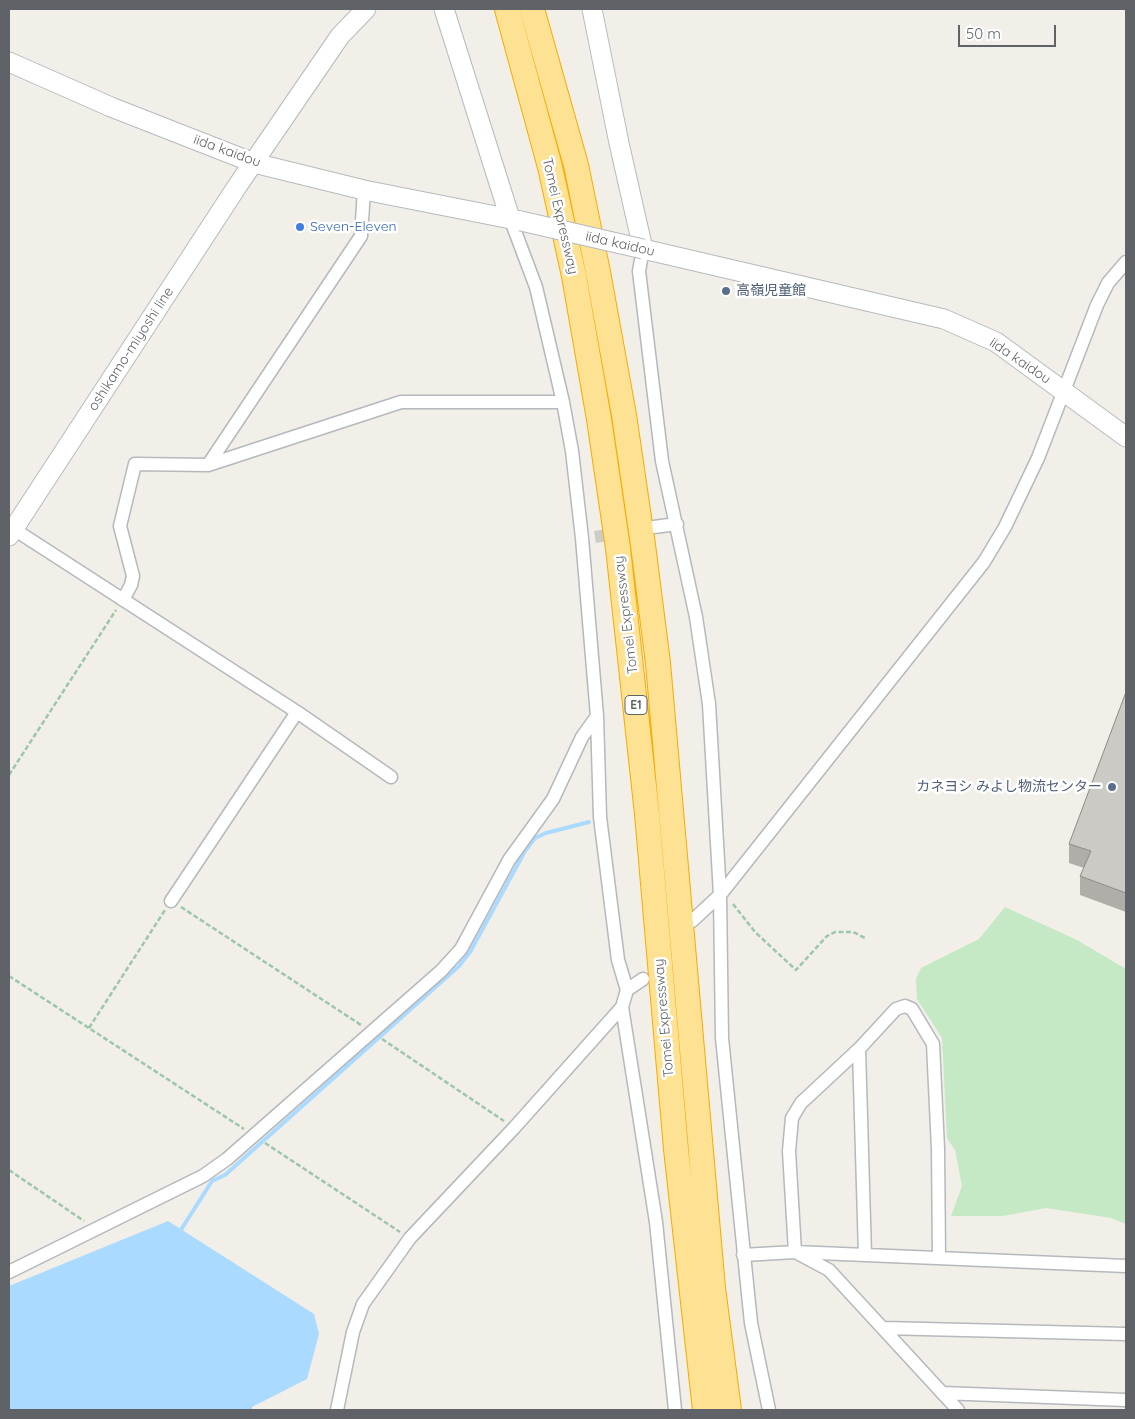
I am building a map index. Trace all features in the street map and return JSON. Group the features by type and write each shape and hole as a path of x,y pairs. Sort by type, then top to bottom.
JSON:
{"highway":[{"name":"Tomei Expressway","path":"507,9 550,166 574,276 599,419 617,539 633,665 677,1158 705,1410"},
{"name":"Tomei Expressway","path":"532,9 576,165 624,415 642,536 658,663 712,1278 729,1410"}],"main road":[{"name":"oshikamo-miyoshi line","path":"10,530 340,36 366,9"},
{"path":"444,9 515,220"},
{"path":"592,9 643,249"},
{"name":"iida kaidou","path":"9,62 111,107 254,163 364,190 515,220 944,318 996,342 1126,437"}],"street":[{"path":"208,465 361,236 364,190"},
{"path":"515,220 536,287 563,402 589,538 600,817 618,960 628,990"},
{"path":"643,249 639,271 662,461 696,617 710,704 720,895 722,1038 751,1323 769,1410"},
{"path":"692,921 720,895 984,562 1005,527 1030,475 1066,392 1097,305 1108,283 1126,262"},
{"path":"123,600 131,586 133,576 120,526 135,464 208,465 401,402 563,402"},
{"path":"654,528 677,524"},
{"path":"10,530 297,712 391,777"},
{"path":"171,900 297,712"},
{"path":"9,1272 203,1176 227,1159 441,971 461,950 509,860 553,799 582,738 597,716"},
{"path":"337,1410 353,1332 363,1304 410,1238 514,1128 622,1008 628,990 643,979"},
{"path":"795,1252 789,1151 792,1118 801,1103 859,1049 896,1008 905,1006 912,1009 933,1044 938,1149 939,1258"},
{"path":"622,1008 656,1222 675,1410"},
{"path":"859,1049 865,1255"},
{"path":"743,1254 795,1252 1126,1266"},
{"path":"795,1252 829,1270 958,1410"},
{"path":"883,1328 1126,1334"},
{"path":"942,1393 1080,1404 1126,1400"}],"path":[{"path":"9,775 123,600"},
{"path":"720,895 730,900 755,932 796,970 827,936 835,932 852,932 865,938"},
{"path":"89,1028 171,900 371,1031 514,1128"},
{"path":"9,976 410,1238"},
{"path":"9,1170 95,1228"}],"green space":[{"path":"1005,907 1077,940 1126,969 1126,1224 1111,1218 1046,1208 1003,1216 951,1216 962,1186 955,1150 947,1138 942,1038 917,999 916,979 921,968 979,939"}],"water":[{"path":"168,1221 314,1314 319,1334 307,1379 252,1407 252,1410 9,1410 9,1286"}],"building":[{"name":"カネヨシ みよし物流センター","path":"1126,692 1126,893 1080,876 1091,851 1069,844"}],"waterway":[{"path":"179,1233 212,1181 225,1175 459,966 470,952 525,851 535,838 546,833 589,822"}],"tunnel":[{"path":"595,537 620,533"}],"place":[{"name":"Seven-Eleven","path":"300,227"},
{"name":"高嶺児童館","path":"726,291"},
{"name":"カネヨシ みよし物流センター","path":"1112,787"}]}
